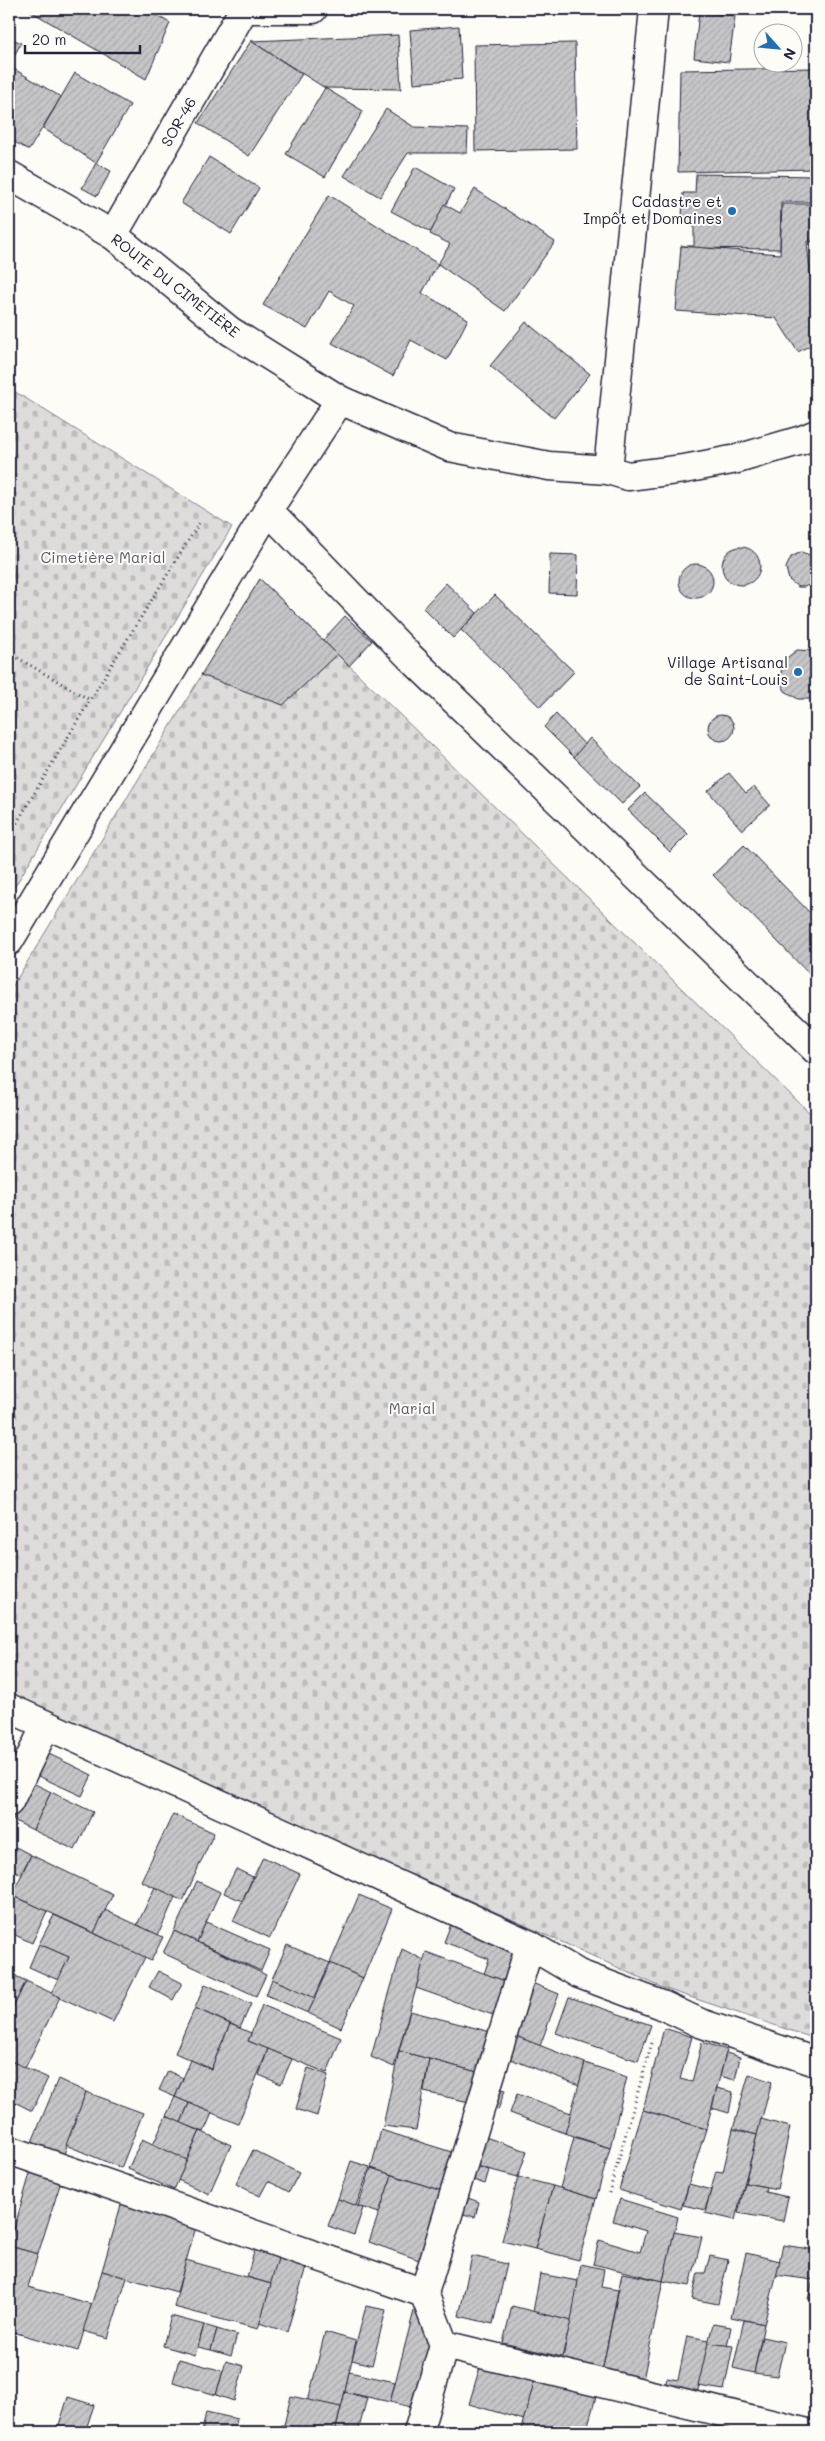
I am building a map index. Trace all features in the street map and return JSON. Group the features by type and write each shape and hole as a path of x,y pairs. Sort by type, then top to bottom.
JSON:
{"main road":[{"path":"244,9 313,9"},
{"name":"SOR-46","path":"113,235 244,9"},
{"path":"608,470 654,9"},
{"name":"ROUTE DU CIMETIÈRE","path":"9,175 113,235 230,331 340,400 449,447 549,466 608,470 628,476 684,469 738,459 816,434"},
{"path":"9,941 268,510 340,400"},
{"path":"268,510 409,656 816,1050"},
{"path":"9,1708 530,1944 579,1974 662,2005 700,2023 816,2062"},
{"path":"9,1802 46,1725"},
{"path":"418,2432 444,2345 424,2293 530,1944"},
{"path":"9,2150 424,2293"},
{"path":"444,2345 804,2432"}],"path":[{"path":"9,836 201,520"},
{"path":"9,653 90,700"},
{"path":"609,2192 662,2005"}],"green space":[{"name":"Cimetière Marial","path":"9,388 232,527 9,896"},
{"name":"Marial","path":"260,579 816,1119 816,2039 663,1988 458,1895 9,1699 9,992"}],"building":[{"path":"27,9 145,9 170,23 146,79"},
{"path":"699,12 735,16 729,62 694,58"},
{"path":"459,26 462,79 414,83 410,30"},
{"path":"398,35 401,89 325,88 251,41"},
{"path":"9,37 21,43 9,65"},
{"path":"251,41 302,74 249,156 198,123"},
{"path":"575,43 577,149 475,151 474,45"},
{"path":"9,66 61,97 29,150 9,139 9,119 11,115 9,114"},
{"path":"802,68 816,68 816,169 678,172 680,70 752,69 752,72 802,72"},
{"path":"75,73 130,105 96,163 43,128"},
{"path":"325,88 363,111 325,177 286,154"},
{"path":"386,109 414,127 468,129 467,153 408,153 380,197 344,176"},
{"path":"209,157 259,188 231,234 181,203"},
{"path":"96,163 111,171 97,196 82,188"},
{"path":"415,167 454,189 431,232 391,211"},
{"name":"Cadastre et Impôt et Domaines","path":"696,174 816,176 816,202 781,202 780,249 681,248 681,246 694,246 694,220 682,220 683,193 695,193"},
{"path":"475,189 555,242 505,311 438,264 450,244 430,234 444,204 460,213"},
{"path":"329,195 438,264 422,293 468,319 447,360 411,340 393,376 332,343 354,306 329,291 307,329 263,305"},
{"path":"782,204 816,204 816,241 807,242 811,280 816,290 816,342 798,352 776,318 676,311 681,246 780,254"},
{"path":"526,322 590,374 554,418 490,366"},
{"path":"741,547 755,552 760,566 755,580 741,585 727,580 722,566 727,552"},
{"path":"801,552 816,557 816,582 804,587 798,587 789,580 786,568 791,557"},
{"path":"550,554 578,555 577,594 549,593"},
{"path":"696,564 703,565 708,569 712,574 712,588 708,593 703,597 696,598 689,597 684,593 680,588 679,581 680,574 684,569 689,565"},
{"path":"260,579 337,654 283,705 201,675"},
{"path":"446,583 477,613 453,638 423,608"},
{"path":"495,595 574,672 540,707 461,630"},
{"path":"345,616 372,641 349,666 323,640"},
{"name":"Village Artisanal de Saint-Louis","path":"797,650 816,651 816,698 814,699 798,699 785,691 781,683 780,676 784,660"},
{"path":"556,714 585,745 574,757 544,727"},
{"path":"721,715 730,719 734,728 730,737 721,741 712,737 708,728 712,719"},
{"path":"590,738 640,787 622,804 574,757"},
{"path":"729,773 746,793 754,787 770,805 742,830 708,791"},
{"path":"645,793 688,834 670,852 628,810"},
{"path":"744,845 816,919 816,971 811,976 713,875"},
{"path":"47,1753 92,1775 82,1796 36,1775"},
{"path":"31,1782 51,1792 33,1830 13,1820"},
{"path":"51,1792 93,1812 75,1850 33,1830"},
{"path":"173,1814 214,1833 183,1901 141,1881"},
{"path":"16,1847 31,1855 21,1874 9,1868 9,1862"},
{"path":"31,1855 113,1894 94,1933 12,1895"},
{"path":"263,1857 300,1874 270,1938 233,1921"},
{"path":"236,1869 253,1877 242,1901 224,1893"},
{"path":"197,1881 220,1892 197,1942 174,1931"},
{"path":"155,1887 175,1897 158,1935 137,1925"},
{"path":"9,1894 47,1911 32,1943 9,1932"},
{"path":"359,1895 392,1909 363,1978 330,1963"},
{"path":"105,1910 163,1937 151,1961 94,1933"},
{"path":"54,1915 145,1957 113,2022 51,1993 69,1957 39,1944"},
{"path":"206,1922 270,1950 261,1971 197,1942"},
{"path":"451,1924 515,1946 505,1981 484,1974 489,1959 444,1942"},
{"path":"174,1931 266,1975 256,1996 163,1953"},
{"path":"39,1944 69,1957 58,1980 29,1967"},
{"path":"287,1945 330,1963 315,1998 272,1979"},
{"path":"402,1949 424,1960 394,2067 371,2057"},
{"path":"426,1952 505,1981 493,2015 416,1988"},
{"path":"330,1963 363,1978 341,2028 308,2013"},
{"path":"158,1971 182,1983 173,2000 149,1987"},
{"path":"9,1973 26,1981 9,2016"},
{"path":"272,1979 315,1998 308,2013 266,1995"},
{"path":"26,1981 60,1997 25,2068 9,2060 9,2016"},
{"path":"532,1983 559,1994 540,2046 513,2035"},
{"path":"205,1984 251,2004 240,2028 195,2008"},
{"path":"569,1997 651,2025 638,2061 556,2033"},
{"path":"262,2005 341,2038 327,2073 248,2041"},
{"path":"195,2008 230,2024 211,2069 175,2053"},
{"path":"410,2011 491,2032 477,2072 399,2051"},
{"path":"230,2024 251,2033 248,2041 268,2049 238,2124 175,2097 191,2060 211,2069"},
{"path":"664,2028 692,2037 680,2079 692,2082 702,2042 727,2050 706,2129 643,2110"},
{"path":"513,2035 585,2063 579,2085 505,2057"},
{"path":"268,2049 292,2059 281,2084 259,2075"},
{"path":"399,2051 429,2059 416,2130 383,2126"},
{"path":"726,2053 740,2057 735,2080 720,2076"},
{"path":"429,2059 477,2072 469,2102 424,2092"},
{"path":"9,2060 48,2078 32,2111 9,2099"},
{"path":"585,2063 627,2077 610,2148 565,2133"},
{"path":"308,2068 328,2075 317,2116 296,2109"},
{"path":"168,2071 183,2078 175,2097 159,2090"},
{"path":"749,2074 772,2082 757,2135 733,2129"},
{"path":"58,2079 86,2092 63,2157 32,2142"},
{"path":"495,2086 505,2090 498,2110 488,2107"},
{"path":"717,2088 733,2092 729,2113 712,2108"},
{"path":"86,2092 143,2113 121,2168 66,2145"},
{"path":"517,2094 571,2113 565,2133 510,2113"},
{"path":"175,2097 189,2103 181,2123 166,2116"},
{"path":"189,2103 212,2113 204,2132 181,2123"},
{"path":"643,2110 706,2129 681,2209 619,2190"},
{"path":"166,2116 200,2131 187,2160 153,2145"},
{"path":"761,2119 790,2127 777,2189 745,2183"},
{"path":"733,2129 757,2135 735,2220 705,2213 716,2171 723,2172"},
{"path":"381,2130 455,2153 442,2191 371,2168"},
{"path":"200,2131 231,2145 209,2194 178,2180"},
{"path":"485,2137 527,2151 518,2177 476,2166"},
{"path":"574,2137 610,2148 596,2199 560,2188"},
{"path":"142,2139 187,2160 174,2190 128,2169"},
{"path":"253,2150 299,2173 289,2192 268,2181 260,2196 236,2184"},
{"path":"351,2161 370,2167 356,2206 338,2199"},
{"path":"476,2166 489,2170 485,2184 473,2180"},
{"path":"32,2167 63,2175 38,2254 9,2246"},
{"path":"371,2168 392,2175 379,2213 358,2206"},
{"path":"392,2175 442,2191 422,2261 369,2242"},
{"path":"518,2177 553,2186 535,2249 502,2241"},
{"path":"745,2183 766,2187 765,2192 788,2197 783,2221 738,2213"},
{"path":"689,2184 711,2190 705,2210 683,2205"},
{"path":"553,2186 596,2199 579,2260 535,2249"},
{"path":"123,2198 198,2220 177,2292 102,2271"},
{"path":"468,2198 479,2202 475,2217 463,2214"},
{"path":"338,2199 363,2208 354,2235 328,2226"},
{"path":"620,2199 678,2217 663,2281 593,2264 599,2240 640,2252 646,2231 613,2221"},
{"path":"674,2232 702,2237 690,2286 663,2281"},
{"path":"258,2238 280,2252 271,2284 247,2277"},
{"path":"783,2245 816,2250 816,2300 808,2299 813,2280 776,2275"},
{"path":"9,2246 38,2254 28,2287 92,2304 78,2351 13,2332 9,2345"},
{"path":"280,2252 308,2260 287,2332 259,2323"},
{"path":"746,2253 780,2261 764,2324 731,2317"},
{"path":"472,2256 507,2264 493,2324 459,2316"},
{"path":"710,2256 728,2260 718,2304 692,2299 698,2273 705,2273"},
{"path":"186,2260 271,2284 258,2329 174,2307"},
{"path":"581,2264 604,2269 601,2287 618,2290 602,2372 562,2363"},
{"path":"102,2271 127,2278 108,2338 83,2331"},
{"path":"622,2273 663,2281 643,2380 602,2372"},
{"path":"540,2274 578,2281 571,2321 533,2312"},
{"path":"366,2306 386,2310 372,2365 352,2360"},
{"path":"512,2306 571,2321 562,2357 503,2343"},
{"path":"414,2311 438,2317 415,2408 390,2402"},
{"path":"171,2316 204,2325 195,2355 163,2346"},
{"path":"744,2320 764,2324 754,2373 733,2368"},
{"path":"713,2324 731,2327 727,2346 708,2343"},
{"path":"204,2325 217,2329 211,2350 198,2347"},
{"path":"217,2329 237,2335 231,2356 211,2350"},
{"path":"325,2332 356,2341 341,2410 308,2401"},
{"path":"687,2336 709,2340 696,2398 664,2391 667,2378 678,2380"},
{"path":"762,2337 785,2342 777,2376 754,2373"},
{"path":"708,2343 733,2346 724,2390 698,2386"},
{"path":"179,2359 223,2371 216,2395 173,2382"},
{"path":"482,2360 536,2376 524,2420 469,2404"},
{"path":"226,2361 244,2366 234,2401 216,2395"},
{"path":"349,2372 395,2382 390,2402 345,2392"},
{"path":"536,2376 597,2393 586,2432 520,2432"},
{"path":"345,2392 367,2398 358,2432 335,2432"},
{"path":"291,2396 341,2407 335,2432 315,2432 284,2425"},
{"path":"68,2397 94,2405 85,2432 57,2432"},
{"path":"206,2412 237,2419 234,2432 202,2432"},
{"path":"715,2420 739,2425 738,2432 712,2432"},
{"path":"281,2425 303,2429 302,2432 279,2432"}],"place":[{"name":"Cadastre et Impôt et Domaines","path":"732,211"},
{"name":"Village Artisanal de Saint-Louis","path":"798,672"}]}
